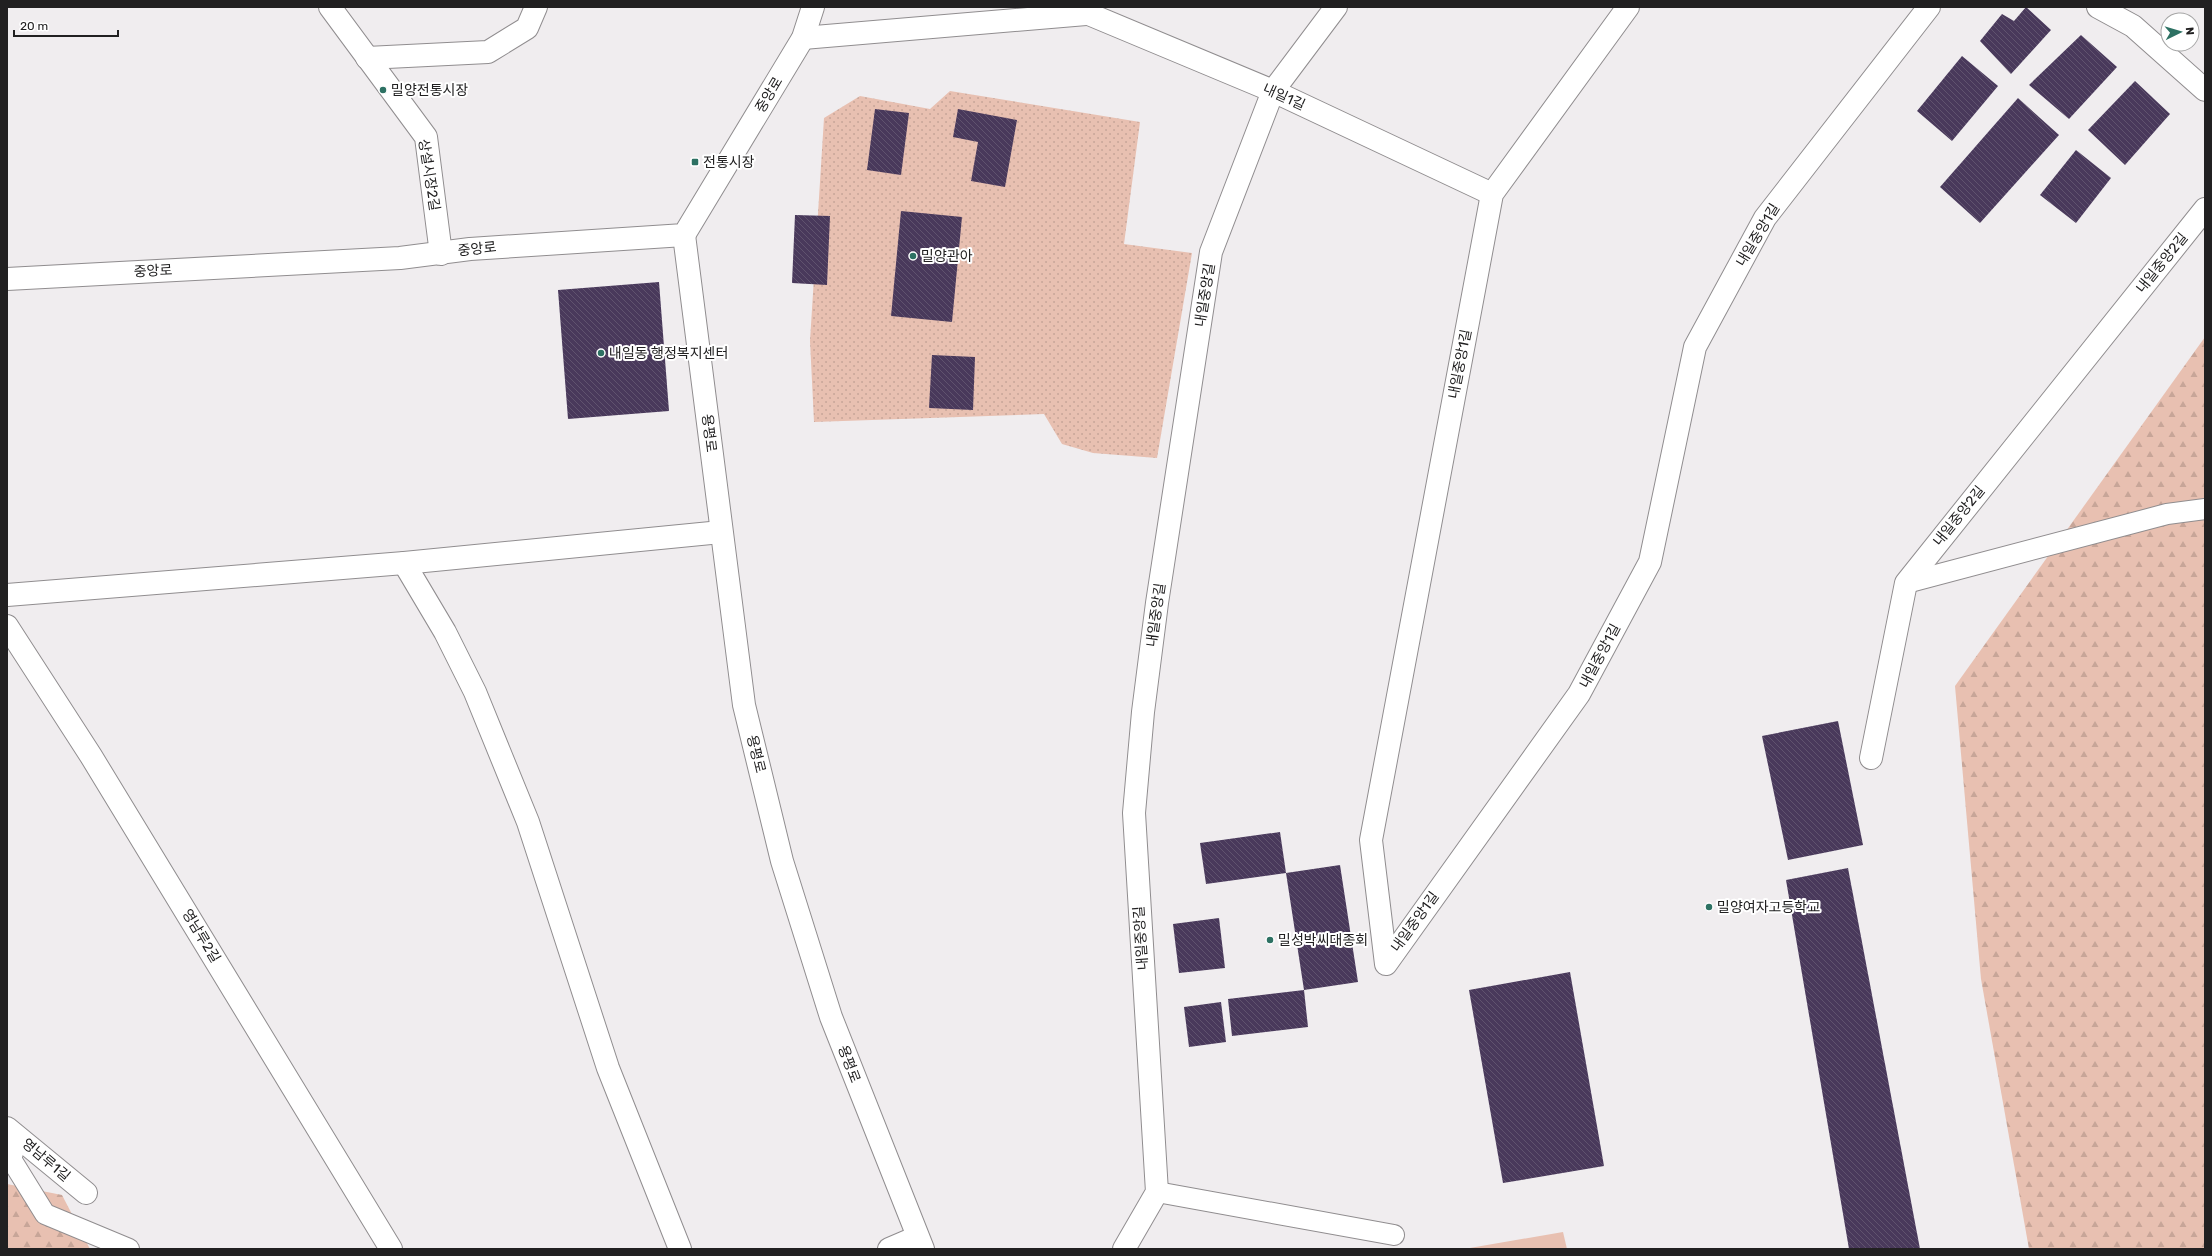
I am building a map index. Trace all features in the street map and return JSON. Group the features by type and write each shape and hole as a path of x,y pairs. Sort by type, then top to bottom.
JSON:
{"street":[{"name":"상설시장2길","path":"330,7 426,137 441,254"},
{"path":"367,58 488,52 527,28 536,7"},
{"name":"중앙로","path":"7,279 400,258 441,254 470,249 684,235 803,38 812,7"},
{"name":"내일중앙길","path":"1157,1192 1134,813 1143,712 1157,603 1211,252 1273,91 1336,7"},
{"name":"내일중앙1길","path":"1628,7 1492,194 1371,840 1386,964 1579,694 1650,562 1695,347 1766,218 1929,7"},
{"path":"2098,7 2133,26 2205,90"},
{"path":"803,38 1079,11"},
{"name":"내일1길","path":"1079,11 1273,91 1492,194"},
{"name":"내일중앙2길","path":"1906,583 2205,209"},
{"name":"용평로","path":"684,235 744,705 782,861 830,1017 920,1243"},
{"path":"7,595 404,563 721,532"},
{"path":"404,563 445,632 475,692 528,822 608,1068 680,1249"},
{"path":"1871,758 1906,583"},
{"name":"영남루2길","path":"7,626 95,762 391,1249"},
{"name":"영남루1길","path":"13,1132 86,1193"},
{"path":"1124,1249 1157,1192"},
{"path":"889,1249 920,1243"}],"lane":[{"path":"1906,583 2167,514 2205,509"},
{"path":"13,1132 11,1159 45,1214 129,1249"},
{"path":"1157,1192 1394,1235"}],"green space":[{"path":"950,91 1140,122 1124,244 1192,253 1157,458 1093,453 1062,444 1044,414 814,422 810,341 824,118 860,96 930,109"},
{"path":"2205,337 2205,1249 2029,1249 1981,979 1955,686"},
{"path":"7,1184 62,1195 90,1249 7,1249"},
{"path":"1563,1232 1567,1249 1464,1249"}],"building":[{"path":"2026,7 2051,30 2011,74 1980,41 2002,14 2014,21"},
{"path":"2081,35 2117,67 2069,119 2029,85"},
{"path":"1962,56 1998,86 1952,141 1917,111"},
{"path":"2135,81 2170,114 2125,165 2088,130"},
{"path":"2018,98 2059,135 1980,223 1940,187"},
{"path":"875,109 909,113 901,175 867,170"},
{"path":"958,109 1017,120 1005,187 971,181 978,142 953,137"},
{"path":"2076,150 2111,178 2076,223 2040,195"},
{"path":"901,211 962,217 952,322 891,316"},
{"path":"795,215 830,216 827,285 792,283"},
{"path":"659,282 669,411 568,419 558,290"},
{"path":"932,355 975,357 973,410 929,408"},
{"path":"1838,721 1863,845 1788,860 1762,736"},
{"path":"1280,832 1286,873 1206,884 1200,843"},
{"path":"1340,865 1358,982 1304,990 1286,873"},
{"path":"1848,868 1920,1249 1849,1249 1786,880"},
{"path":"1219,918 1225,968 1179,973 1173,924"},
{"path":"1570,972 1604,1166 1503,1183 1469,990"},
{"path":"1304,990 1308,1027 1232,1036 1228,999"},
{"path":"1221,1002 1226,1042 1189,1047 1184,1007"}],"place":[{"name":"밀양전통시장","path":"383,90"},
{"name":"전통시장","path":"695,162"},
{"name":"밀양관아","path":"913,256"},
{"name":"내일동 행정복지센터","path":"601,353"},
{"name":"밀양여자고등학교","path":"1709,907"},
{"name":"밀성박씨대종회","path":"1270,940"}]}
